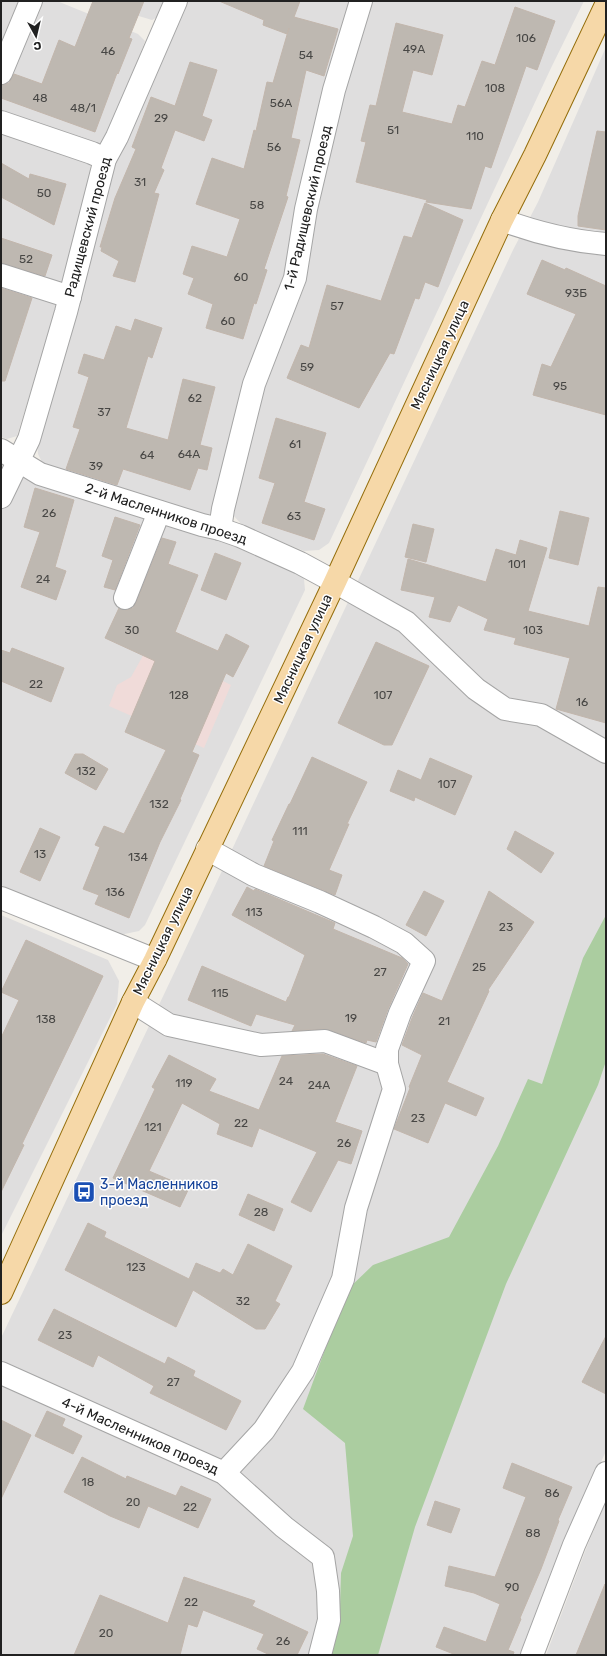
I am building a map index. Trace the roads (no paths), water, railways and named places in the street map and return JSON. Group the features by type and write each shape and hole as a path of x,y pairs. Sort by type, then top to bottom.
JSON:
{"main road":[{"name":"Мясницкая улица","path":"1,1293 133,1002 155,960 335,582 502,220 535,155 606,5"}],"street":[{"path":"1,73 31,1"},
{"name":"Радищевский проезд","path":"10,455 29,439 70,297 105,159 117,137 176,1"},
{"name":"1-й Радищевский проезд","path":"220,529 223,509 254,384 295,278 306,209 334,90 361,1"},
{"path":"1,122 92,153 105,159"},
{"path":"502,220 537,233 577,241 606,244"},
{"path":"1,275 70,297"},
{"path":"1,497 10,455"},
{"name":"2-й Масленников проезд","path":"10,455 40,474 159,512 220,529 240,536 300,563 406,622 476,689 505,709 541,715 606,752"},
{"path":"125,598 159,512"},
{"path":"207,850 254,875 320,902 404,943 424,961 400,1013 387,1049 387,1064 394,1089 356,1208 343,1279 303,1372 264,1430 224,1474"},
{"path":"4,906 155,960"},
{"path":"133,1002 169,1025 261,1045 325,1041 387,1064"},
{"name":"4-й Масленников проезд","path":"1,1373 224,1474 284,1527 323,1557 328,1591 329,1620 320,1655"},
{"path":"532,1655 574,1545 606,1472"}],"place":[{"name":"3-й Масленников проезд","path":"84,1192"}]}
